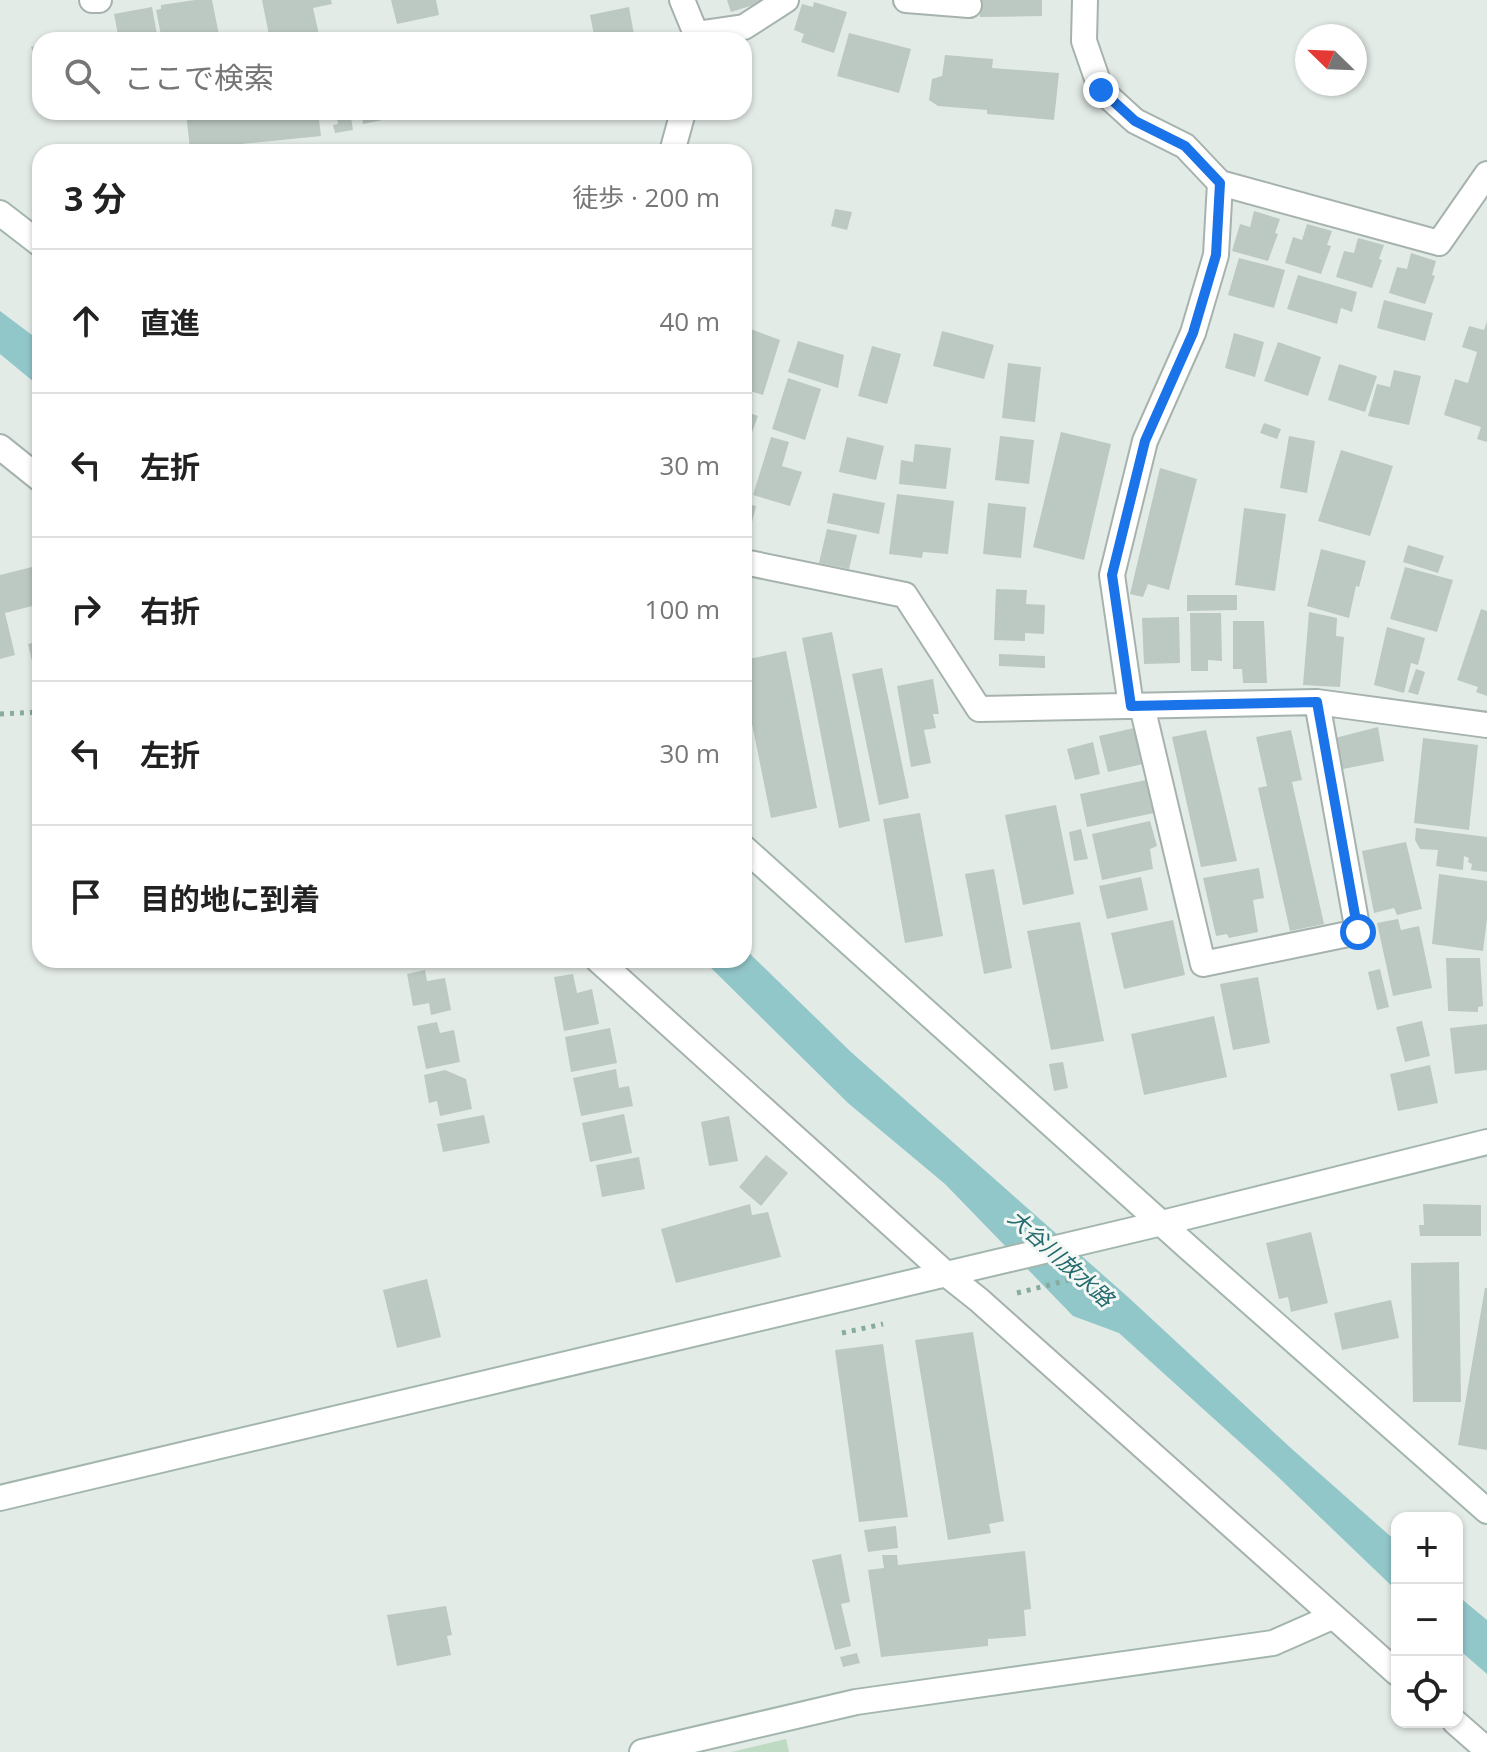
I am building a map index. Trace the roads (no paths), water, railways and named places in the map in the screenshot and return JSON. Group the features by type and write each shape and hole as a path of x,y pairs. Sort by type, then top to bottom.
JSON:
{"street":[{"path":"92,0 99,0"},
{"path":"682,0 694,32"},
{"path":"720,32 744,27 786,0"},
{"path":"906,0 969,5"},
{"path":"1085,0 1084,41 1101,90 1135,121 1185,146 1220,183 1439,243 1487,174"},
{"path":"674,144 681,120"},
{"path":"1220,183 1216,255 1193,333 1145,441 1112,575 1136,706 1203,964 1358,932 1317,702"},
{"path":"0,213 32,238"},
{"path":"0,447 32,473"},
{"path":"752,564 905,595 979,709 1317,702 1487,725"},
{"path":"752,855 1152,1225 1487,1511"},
{"path":"607,968 955,1271 979,1300 1391,1668"},
{"path":"0,1498 1152,1225 1487,1142"},
{"path":"642,1752 856,1702 1273,1643 1332,1617"},
{"path":"1462,1728 1487,1750"}],"water":[{"path":"0,311 32,335 32,380 0,354"},
{"name":"大谷川放水路","path":"752,956 851,1052 1128,1297 1391,1537 1391,1585 1275,1474 1119,1333 1073,1316 945,1184 848,1103 711,968 752,968"},
{"path":"1463,1600 1487,1620 1487,1674 1463,1653"}]}
